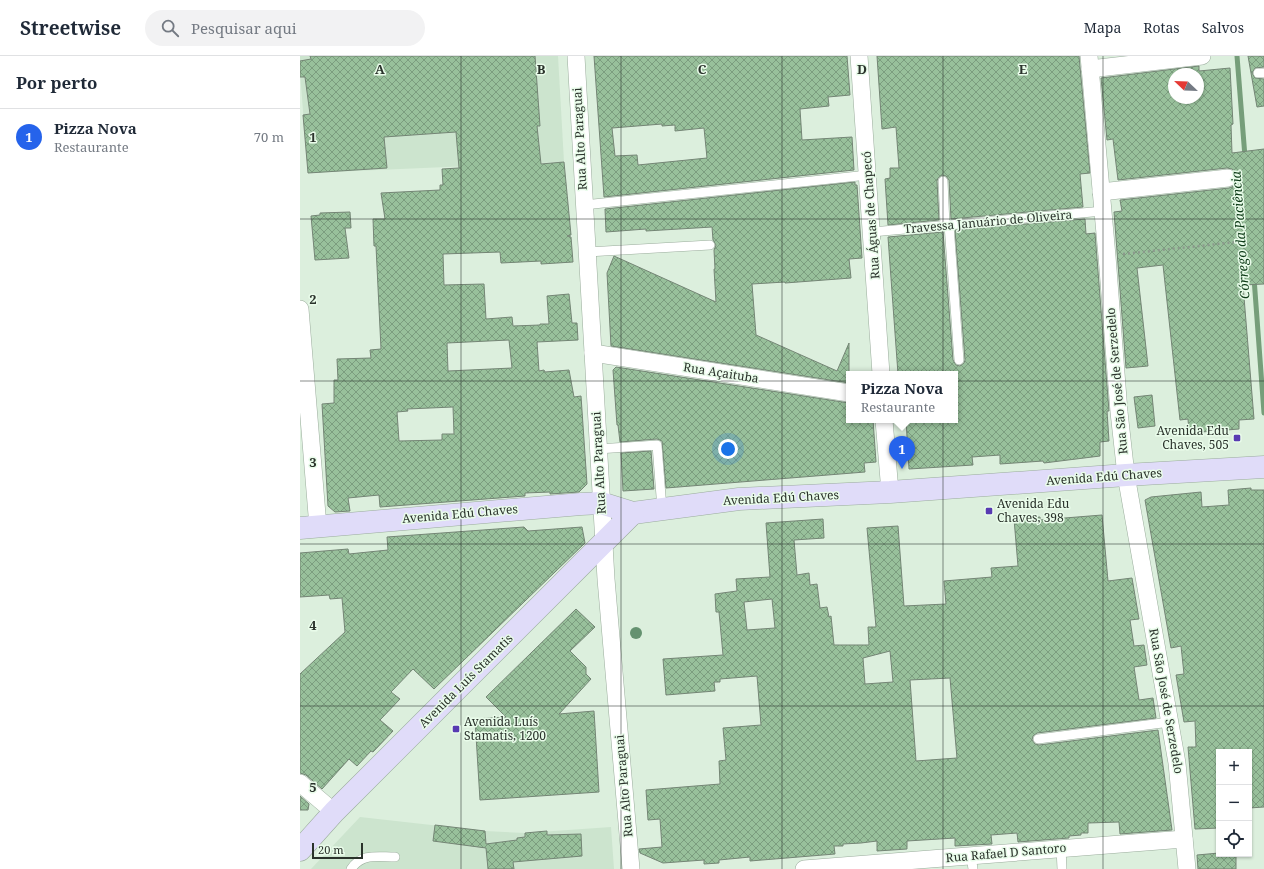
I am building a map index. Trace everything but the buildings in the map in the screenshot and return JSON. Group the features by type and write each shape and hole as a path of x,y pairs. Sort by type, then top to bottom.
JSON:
{"main road":[{"name":"Avenida Edú Chaves","path":"309,528 581,504 601,503 633,513 739,499 890,492 1126,475 1264,467"},
{"name":"Avenida Luís Stamatis","path":"300,850 334,812 633,513"}],"street":[{"name":"Rua Alto Paraguai","path":"576,56 601,503 631,869"},
{"name":"Rua Águas de Chapecó","path":"859,56 881,371"},
{"path":"1089,62 1202,56"},
{"name":"Rua São José de Serzedelo","path":"1089,62 1107,256 1119,412 1126,475 1177,763 1187,869"},
{"path":"1101,192 1228,178"},
{"path":"300,309 309,528"},
{"name":"Rua Açaituba","path":"593,353 846,393"},
{"path":"884,423 890,492"},
{"path":"300,783 334,812"},
{"name":"Rua Rafael D Santoro","path":"804,869 972,862 1061,848 1184,838"}],"lane":[{"path":"584,205 868,175"},
{"path":"943,181 960,360"},
{"name":"Travessa Januário de Oliveira","path":"872,232 1103,211"},
{"path":"587,252 710,245"},
{"path":"598,449 657,445 662,509"},
{"path":"1038,739 1170,722"},
{"path":"1061,848 1062,869"},
{"path":"351,869 360,859 368,857 395,857"}],"path":[{"path":"1107,256 1237,242"}],"shaded area":[{"path":"300,56 558,56 564,162 308,173"},
{"path":"360,817 485,831 525,833 611,827 614,869 311,869"}],"waterway":[{"name":"Córrego da Paciência","path":"1237,56 1245,157"},
{"name":"Córrego da Paciência","path":"1254,278 1264,413"}],"place":[{"name":"Avenida Edu Chaves, 505","path":"1237,438"},
{"name":"Pizza Nova","path":"902,469"},
{"name":"Avenida Edu Chaves, 398","path":"989,511"},
{"name":"Avenida Luís Stamatis, 1200","path":"456,729"}]}
